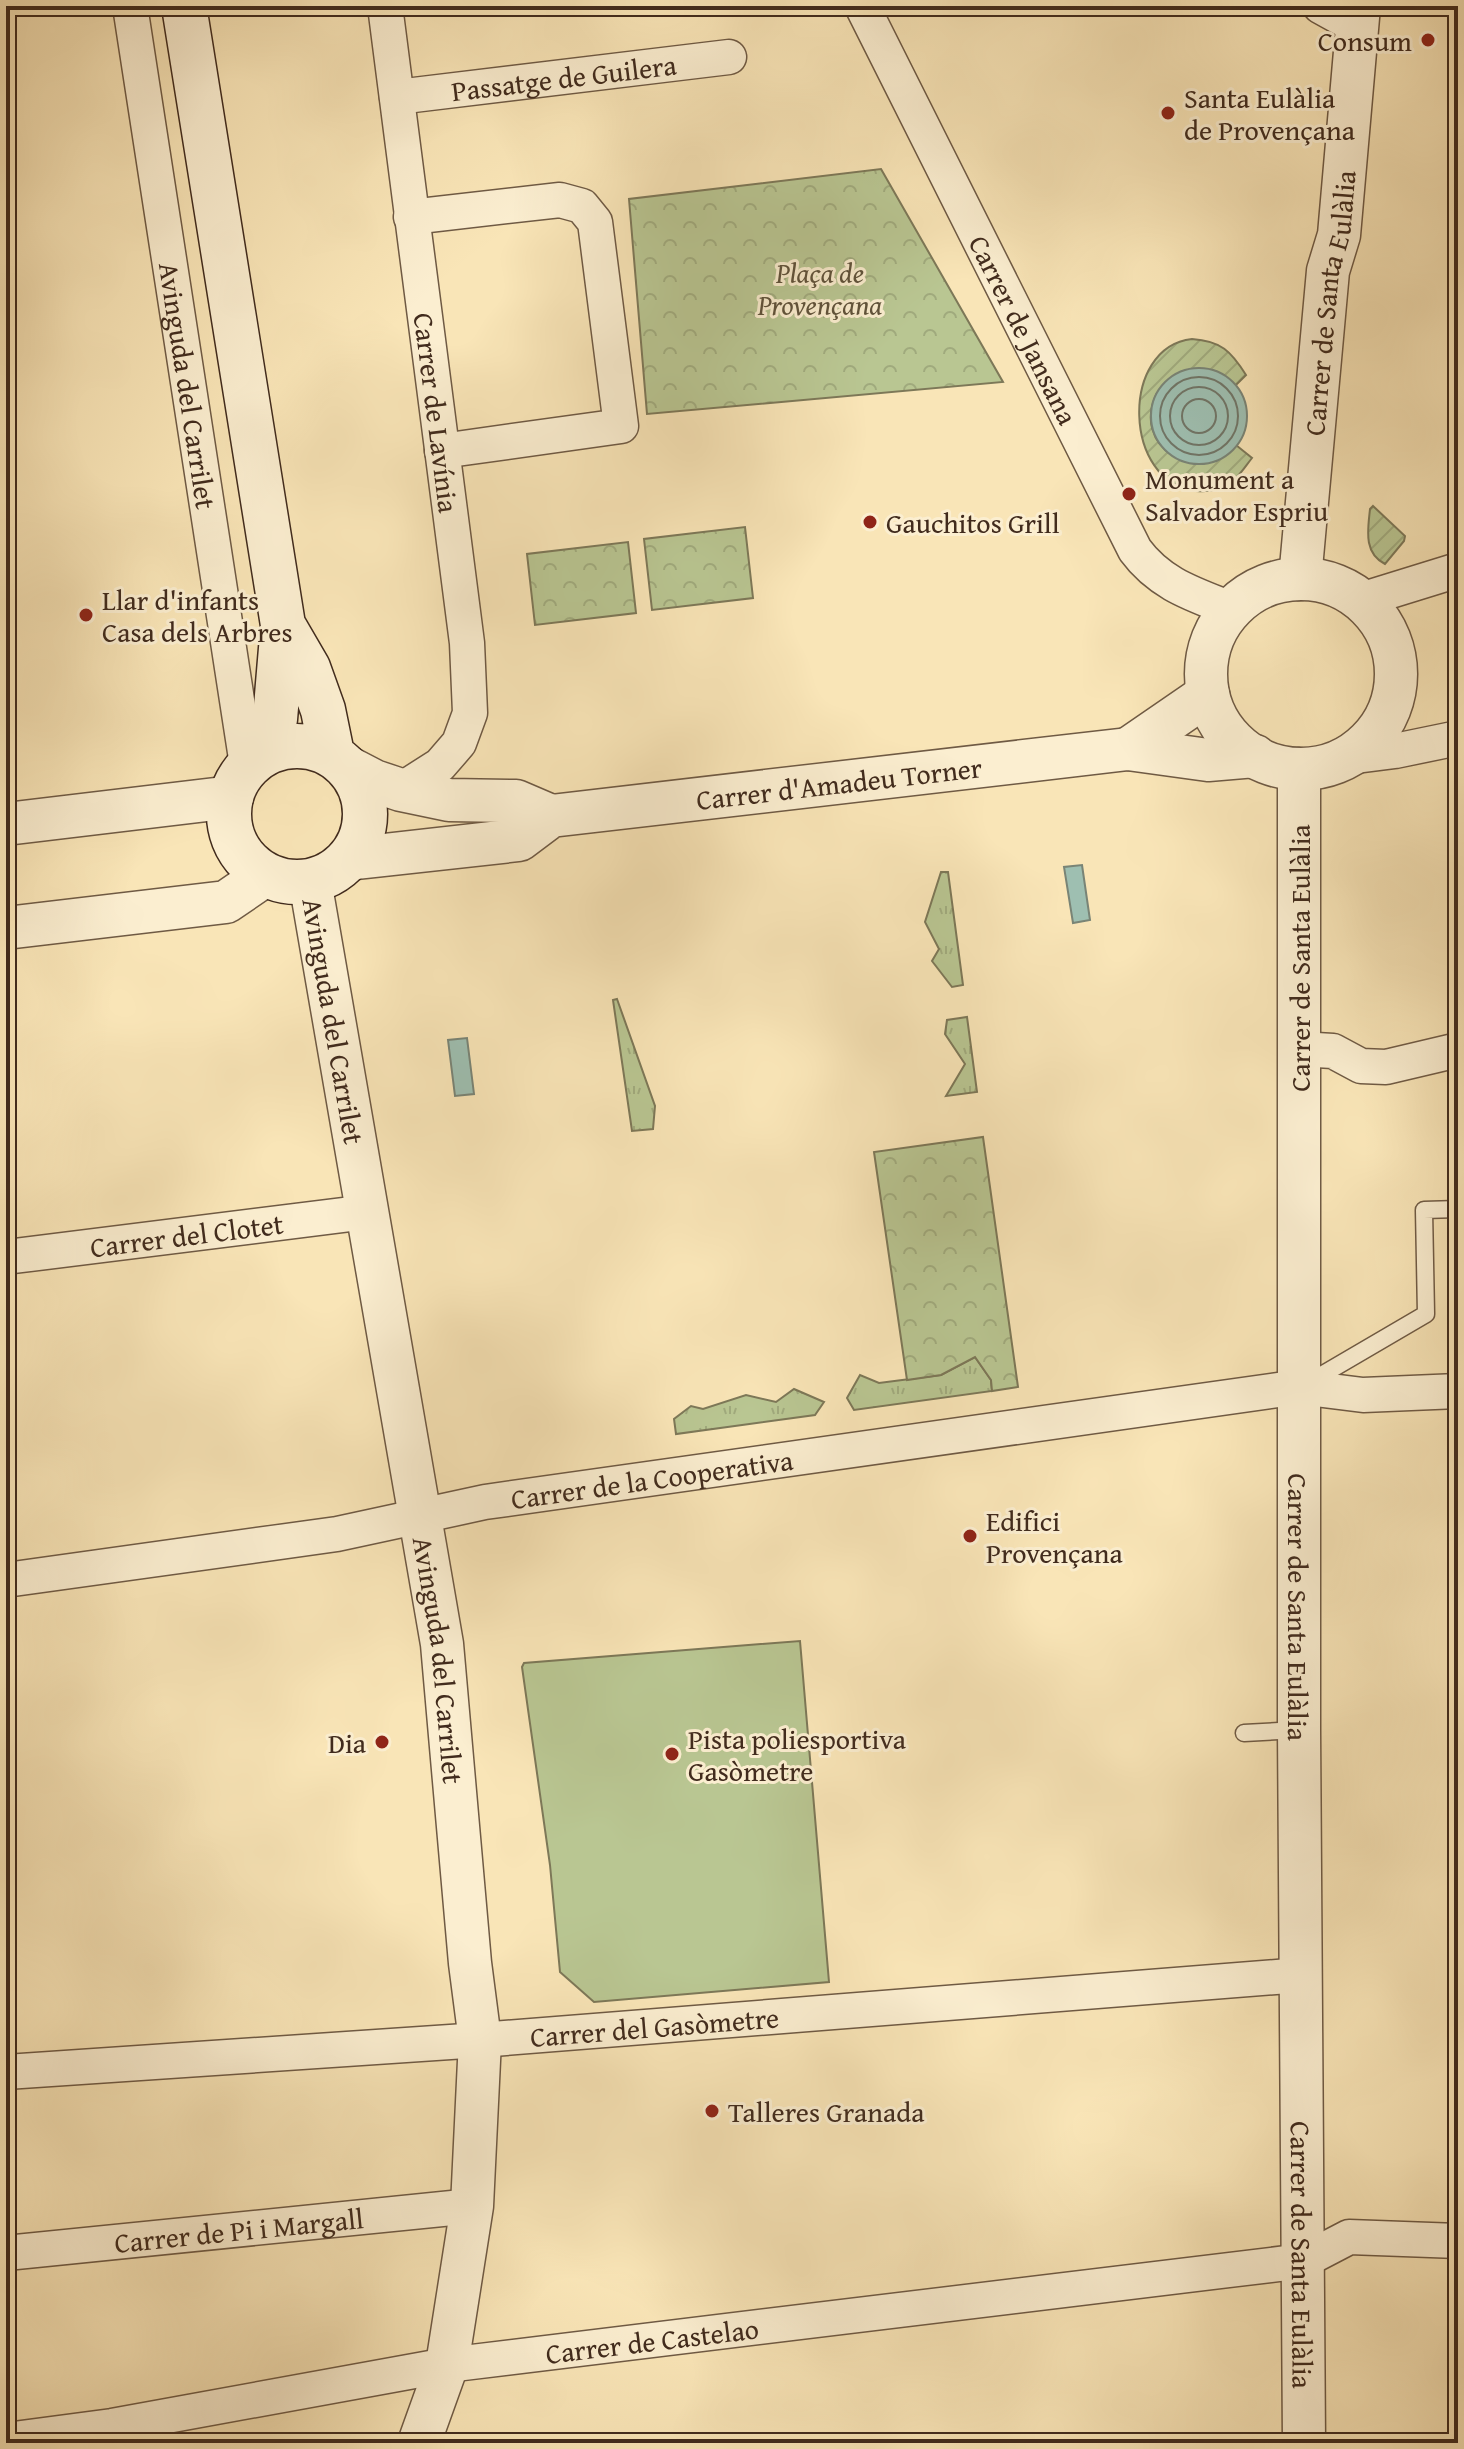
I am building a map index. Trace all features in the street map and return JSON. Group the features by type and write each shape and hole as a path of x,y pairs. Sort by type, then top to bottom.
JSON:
{"main road":[{"name":"Avinguda del Carrilet","path":"184,6 283,625"},
{"path":"283,625 308,668 340,761 360,785 363,808 357,846 348,859 336,870 310,881 277,881 251,867 236,844 230,816 248,771 275,719 283,625"},
{"path":"248,771 276,747 294,745 314,747 340,761"}],"street":[{"name":"Avinguda del Carrilet","path":"130,6 248,771"},
{"name":"Carrer de Lavínia","path":"385,6 467,643 470,713 459,743 446,759 401,790"},
{"name":"Carrer de Jansana","path":"862,6 1135,550 1148,568 1166,580 1231,609"},
{"name":"Carrer de Santa Eulàlia","path":"1300,579 1328,271 1339,235 1359,16 1320,6"},
{"name":"Passatge de Guilera","path":"397,97 729,57"},
{"path":"411,217 560,200 582,206 595,222 621,426 442,451"},
{"path":"1361,600 1458,570"},
{"path":"1300,579 1324,581 1345,589 1361,600 1377,617 1390,638 1397,665 1394,691 1385,719 1368,742 1335,764 1299,769 1275,765 1255,756 1237,743 1221,725 1208,694 1207,663 1215,636 1231,609 1274,583 1300,579"},
{"name":"Carrer d'Amadeu Torner","path":"1128,749 1208,694"},
{"path":"1348,757 1458,738"},
{"name":"Carrer d'Amadeu Torner","path":"340,761 374,781 401,790 449,800 516,801 551,816 1128,749 1208,760 1255,756"},
{"name":"Carrer de Santa Eulàlia","path":"1299,769 1299,1730 1304,2443"},
{"path":"6,824 248,771"},
{"path":"348,859 519,840 551,816"},
{"path":"6,928 226,902 264,876"},
{"name":"Avinguda del Carrilet","path":"310,881 442,1644 470,1963 480,2040 472,2206 447,2365 419,2443"},
{"path":"1299,1049 1333,1051 1361,1066 1386,1067 1458,1050"},
{"name":"Carrer del Clotet","path":"6,1257 367,1212"},
{"name":"Carrer de la Cooperativa","path":"6,1580 337,1534 485,1502 1299,1387 1363,1395 1458,1391"},
{"name":"Carrer del Gasòmetre","path":"6,2072 480,2040 1301,1975"},
{"name":"Carrer de Pi i Margall","path":"6,2253 472,2206"},
{"path":"1303,2261 1349,2237 1458,2241"},
{"name":"Carrer de Castelao","path":"6,2440 112,2434 447,2365 1303,2261"}],"lane":[{"path":"1299,1387 1426,1314 1424,1210 1458,1209"},
{"path":"1244,1733 1299,1730"}],"green space":[{"name":"Plaça de Provençana","path":"881,169 1003,382 647,414 629,199"},
{"path":"1192,339 1211,342 1224,349 1246,375 1235,386 1218,373 1157,393 1151,412 1152,430 1160,444 1172,455 1187,461 1203,462 1220,457 1236,445 1252,458 1230,483 1208,491 1196,491 1172,483 1154,465 1143,442 1139,415 1142,389 1152,365 1168,348"},
{"path":"1373,506 1405,536 1385,564 1373,554 1368,540 1370,509"},
{"path":"745,527 753,598 652,610 644,539"},
{"path":"628,542 636,613 535,625 527,554"},
{"path":"941,872 948,872 963,985 952,987 932,961 939,949 925,922"},
{"path":"617,999 655,1106 653,1129 632,1131 613,1000"},
{"path":"967,1017 977,1092 946,1096 965,1064 945,1034 947,1020"},
{"path":"983,1137 1018,1387 992,1391 991,1380 975,1357 941,1375 907,1380 874,1152"},
{"path":"975,1357 991,1380 992,1391 854,1410 847,1398 860,1375 879,1383 941,1375"},
{"path":"794,1389 824,1402 815,1415 676,1434 674,1419 691,1406 703,1409 746,1395 776,1402"},
{"name":"Pista poliesportiva Gasòmetre","path":"800,1641 829,1982 594,2002 560,1972 550,1865 522,1667 524,1663"}],"water":[{"path":"1199,368 1217,372 1233,382 1243,398 1247,416 1243,434 1233,450 1217,460 1199,464 1181,460 1165,450 1155,434 1151,416 1155,398 1165,382 1181,372"},
{"path":"1082,865 1090,920 1073,923 1064,867"},
{"path":"467,1038 474,1094 455,1096 448,1040"}],"place":[{"name":"Consum","path":"1428,40"},
{"name":"Santa Eulàlia de Provençana","path":"1168,113"},
{"name":"Monument a Salvador Espriu","path":"1129,494"},
{"name":"Gauchitos Grill","path":"870,522"},
{"name":"Llar d'infants Casa dels Arbres","path":"86,615"},
{"name":"Edifici Provençana","path":"970,1536"},
{"name":"Dia","path":"382,1742"},
{"name":"Pista poliesportiva Gasòmetre","path":"672,1754"},
{"name":"Talleres Granada","path":"712,2111"}]}
